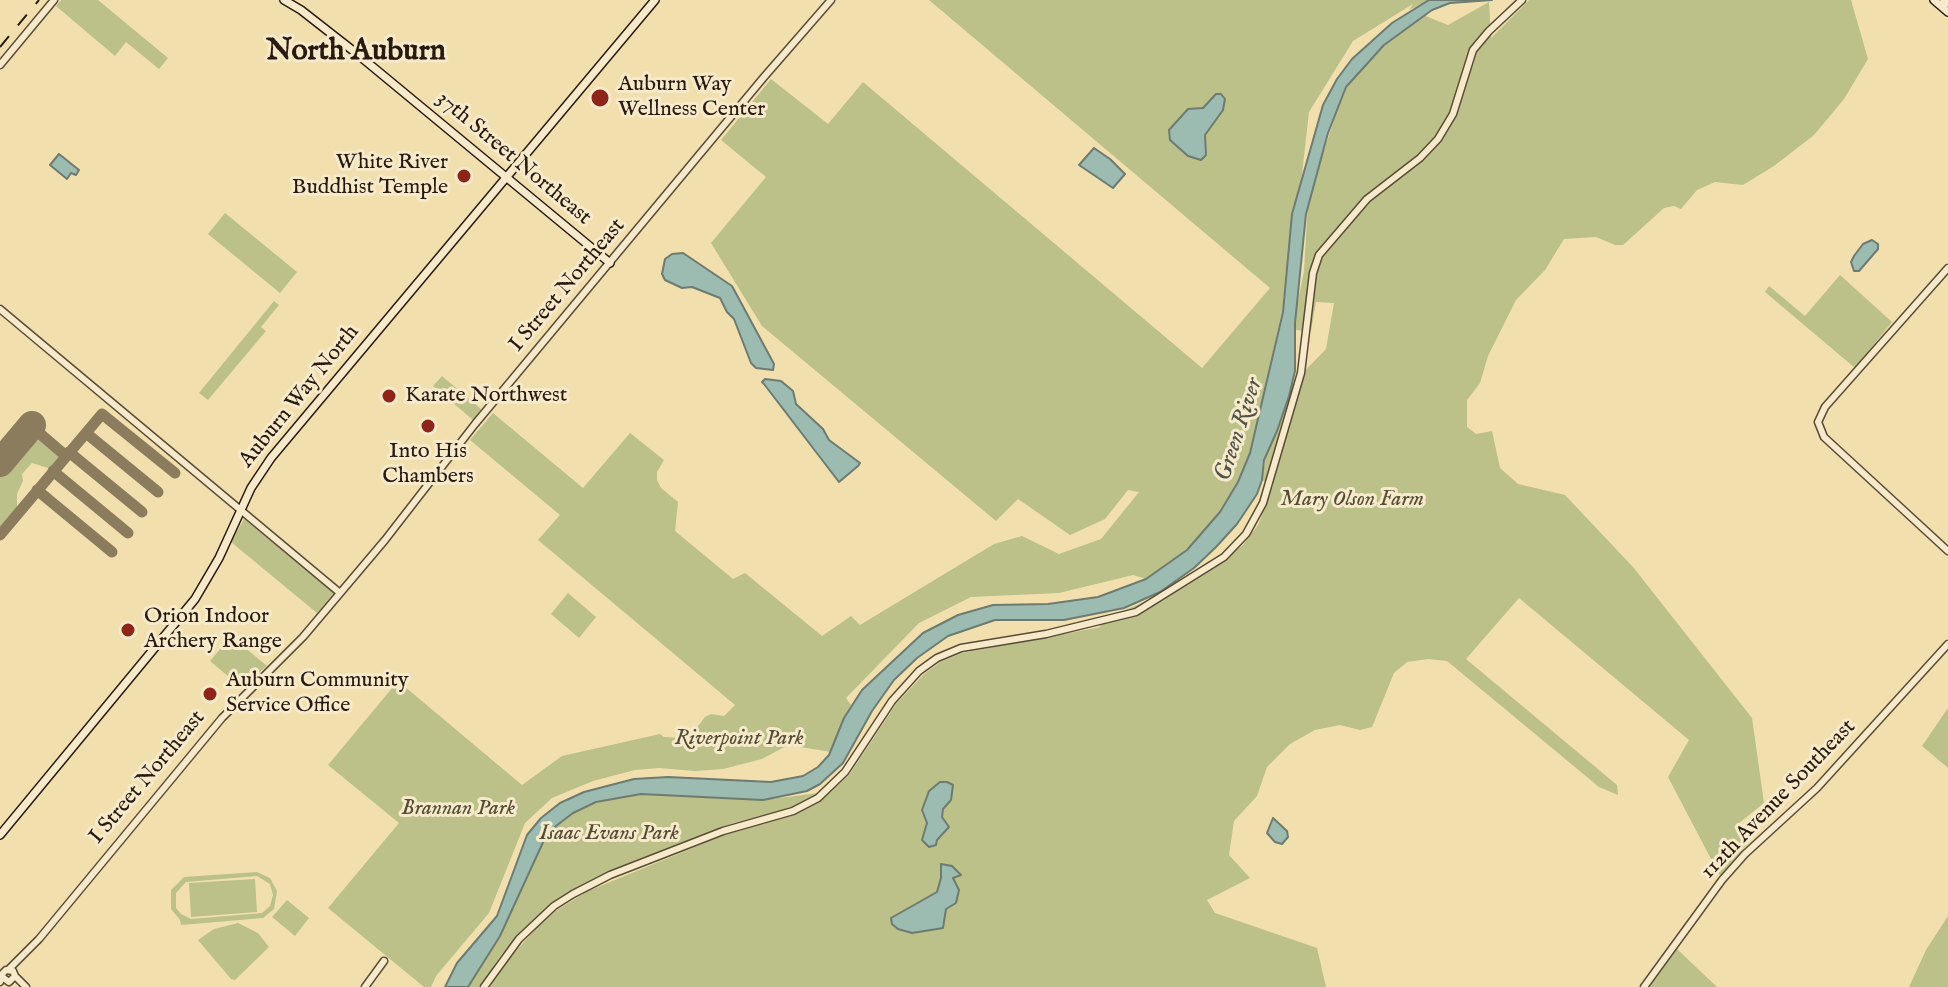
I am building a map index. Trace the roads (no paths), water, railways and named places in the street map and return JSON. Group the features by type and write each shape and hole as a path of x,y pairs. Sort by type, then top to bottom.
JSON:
{"main road":[{"name":"37th Street Northeast","path":"284,0 356,53 610,263"},
{"name":"Auburn Way North","path":"0,835 181,618 207,579 257,478 282,443 655,0"},
{"path":"1934,0 1948,11"}],"street":[{"path":"0,65 54,0"},
{"name":"I Street Northeast","path":"6,976 222,718 289,652 385,540 448,457 831,0"},
{"path":"484,987 534,923 573,894 622,870 723,831 793,811 818,798 845,772 892,701 919,671 937,658 961,648 1136,612 1224,557 1254,523 1263,503 1301,373 1316,259 1326,243 1367,199 1420,158 1438,139 1456,108 1473,50 1522,0"},
{"path":"1948,268 1819,416 1819,427 1824,437 1948,551"},
{"path":"0,309 340,593"},
{"name":"112th Avenue Southeast","path":"1644,987 1745,854 1817,788 1948,644"},
{"path":"365,987 384,961"},
{"path":"6,976 23,987"}],"water":[{"path":"1429,0 1492,0 1450,3 1432,10 1384,45 1346,87 1328,133 1306,214 1295,323 1295,371 1289,396 1264,460 1257,494 1237,524 1216,547 1194,568 1160,592 1124,608 1064,620 995,620 948,636 917,658 894,680 872,711 843,763 820,784 807,791 763,800 641,794 596,802 573,813 545,838 500,936 468,987 445,987 457,963 497,916 527,835 541,818 560,803 584,792 634,779 668,777 771,782 803,776 818,767 829,755 844,718 862,690 923,633 958,615 993,605 1048,604 1098,597 1146,579 1187,550 1220,512 1238,482 1250,453 1283,312 1292,214 1323,105 1352,59 1392,23"},
{"path":"1216,94 1221,94 1225,99 1223,110 1205,135 1206,155 1201,160 1188,156 1170,140 1169,130 1188,109 1203,108"},
{"path":"1094,148 1125,174 1113,188 1079,165"},
{"path":"59,154 79,170 76,175 71,173 67,179 50,165"},
{"path":"1872,240 1878,244 1878,249 1859,271 1854,271 1851,262 1854,256 1863,244"},
{"path":"683,253 732,286 774,364 773,370 756,368 751,363 734,319 720,298 665,280 662,274 665,259 672,254"},
{"path":"765,379 781,381 793,391 796,404 823,429 829,440 860,463 858,466 839,482 762,382"},
{"path":"940,782 953,785 951,800 943,809 942,817 949,827 936,845 929,847 922,840 927,823 922,810 929,791"},
{"path":"1273,818 1287,831 1288,837 1282,844 1275,842 1267,833"},
{"path":"941,864 952,866 961,875 953,878 959,890 956,903 946,909 943,928 912,933 898,929 891,918 937,892"}],"railway":[{"path":"0,47 39,0"}],"place":[{"name":"Auburn Way Wellness Center","path":"600,98"},
{"name":"White River Buddhist Temple","path":"464,176"},
{"name":"Karate Northwest","path":"389,396"},
{"name":"Into His Chambers","path":"428,426"},
{"name":"Orion Indoor Archery Range","path":"128,630"},
{"name":"Auburn Community Service Office","path":"210,694"}],"district":[{"name":"North Auburn","path":"356,53"}],"water label":[{"name":"Green River","path":"1240,430"}],"park label":[{"name":"Mary Olson Farm","path":"1352,500"},
{"name":"Riverpoint Park","path":"739,739"},
{"name":"Brannan Park","path":"458,809"},
{"name":"Isaac Evans Park","path":"609,834"}]}
